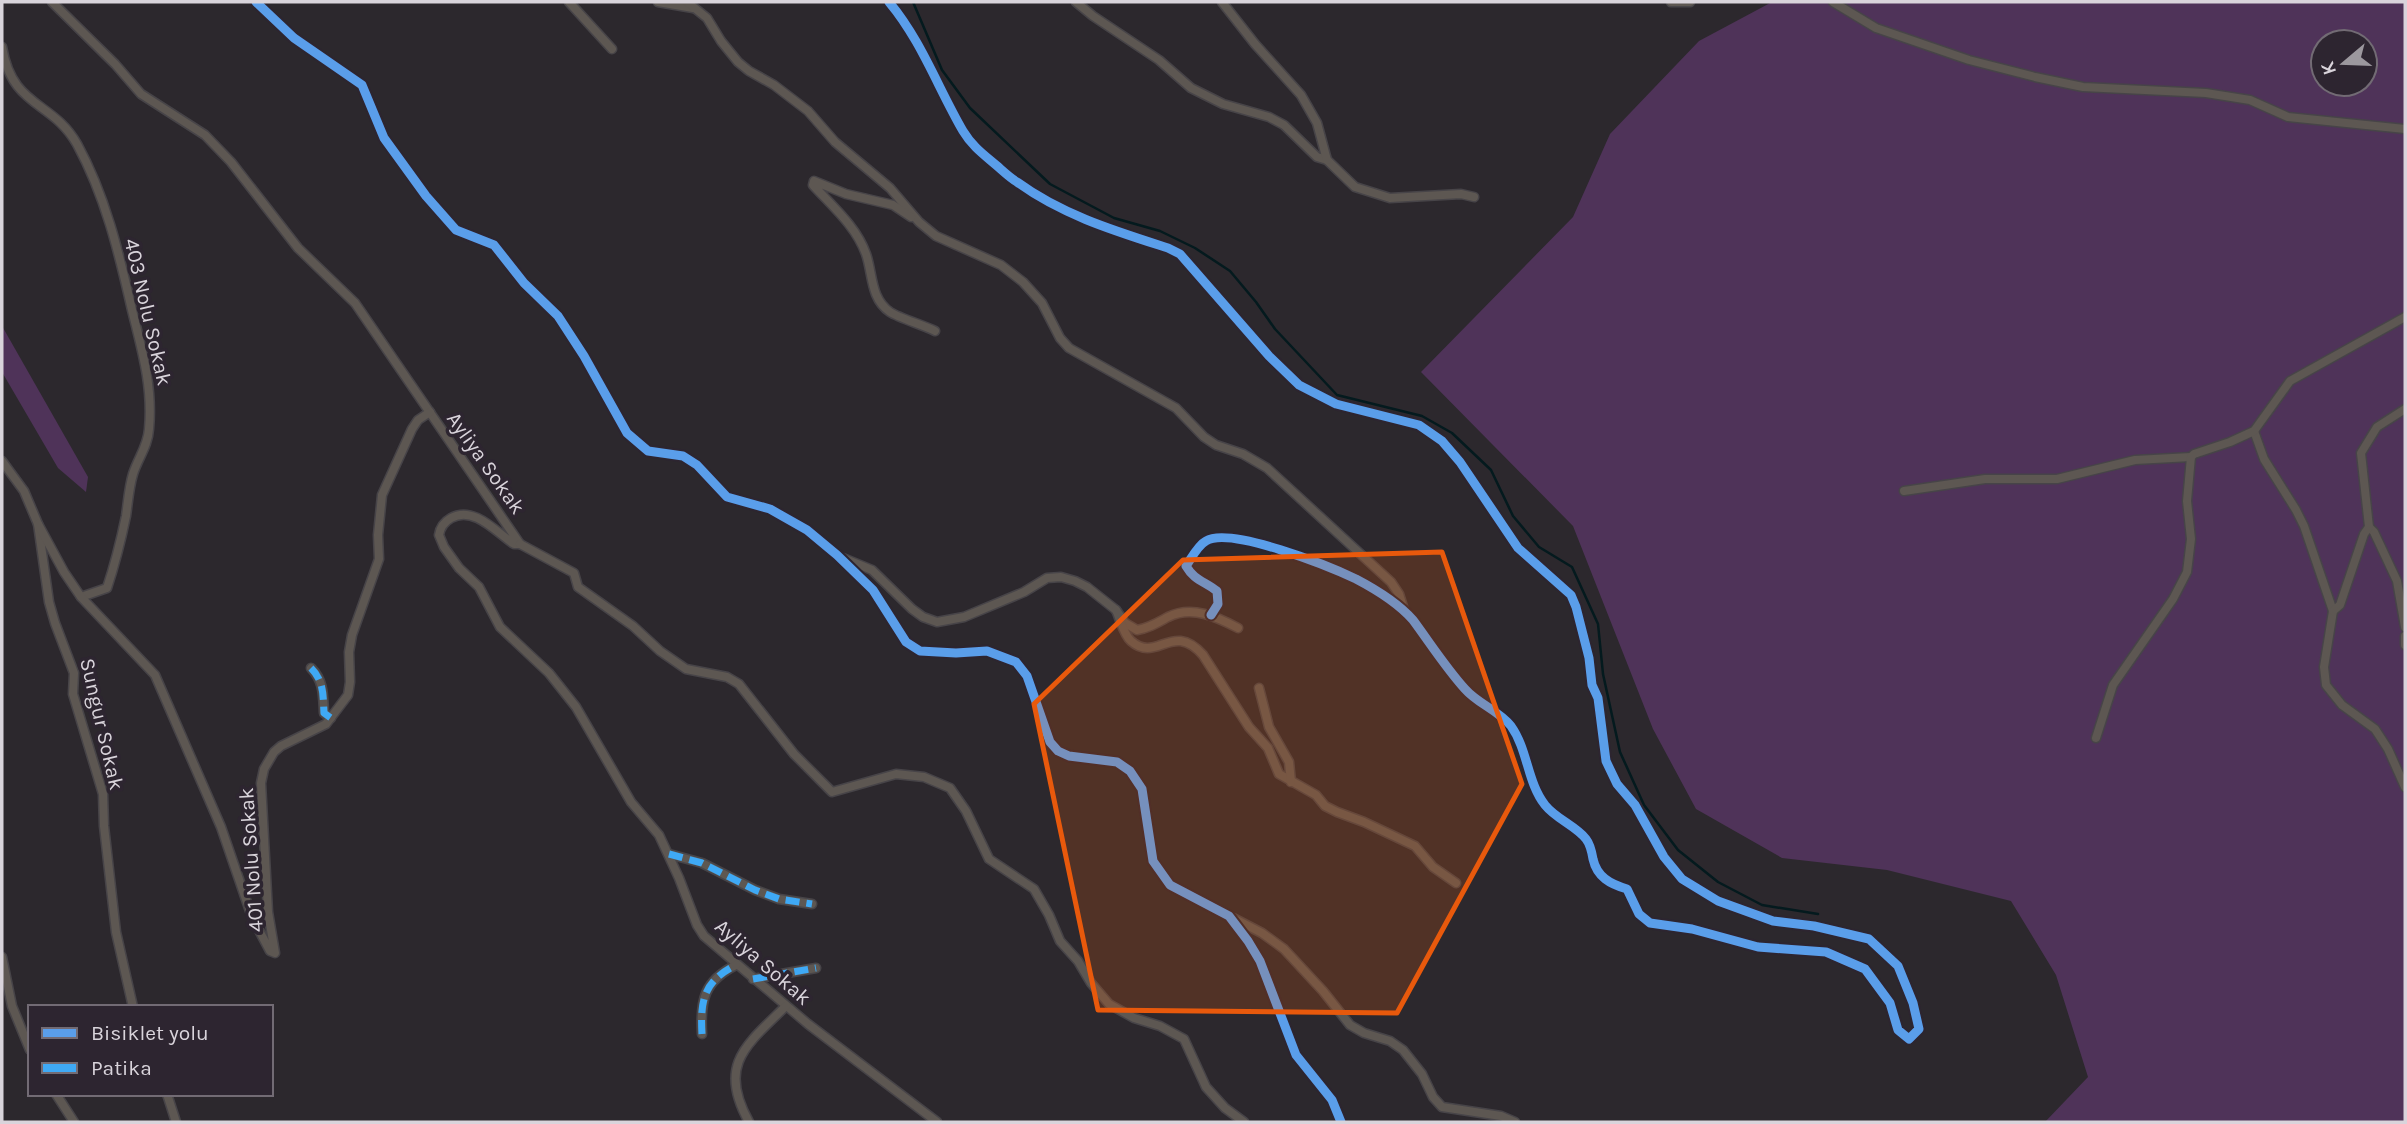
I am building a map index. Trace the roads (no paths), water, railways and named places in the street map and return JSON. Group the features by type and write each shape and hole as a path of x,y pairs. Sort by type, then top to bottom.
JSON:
{"street":[{"name":"Ayliya Sokak","path":"52,2 115,64 141,94 205,135 231,162 298,248 355,303 520,544"},
{"path":"256,2 294,38 362,85 384,138 426,197 456,230 494,245 524,283 558,316 627,433 648,451 683,456 697,465 727,496 770,509 807,530 873,590 906,642 920,651 987,651 1016,662 1027,676 1050,742 1058,751 1069,756 1116,762 1130,771 1142,789 1153,861 1170,885 1262,933 1284,950 1323,991 1350,1026 1390,1041 1403,1050 1422,1074 1433,1097 1442,1107 1501,1116 1515,1122"},
{"path":"569,2 612,49"},
{"path":"658,2 696,9"},
{"path":"687,2 707,18 720,41 738,62 808,111 835,142 890,188 919,222"},
{"path":"889,2 904,19 964,133 982,155 1015,181 1063,210 1087,221 1168,247 1180,254 1274,361 1299,385 1336,404 1419,425 1442,441 1460,462 1518,548 1571,595 1589,658 1592,685 1598,698 1606,761 1617,784 1634,805 1673,868 1705,894 1745,911 1773,920 1869,939 1898,967 1913,1003 1919,1029 1909,1039 1898,1030 1890,1003 1865,969 1839,957 1813,950 1758,947 1732,938 1650,923 1639,914 1627,889 1613,885 1601,877 1594,865 1586,838 1543,803 1531,778 1518,737 1510,725 1466,690 1404,610 1381,593 1332,568 1233,537 1206,541 1186,566 1193,578 1206,582 1217,591 1218,604 1211,615"},
{"path":"1076,2 1159,60 1191,88 1223,104 1269,117 1284,125 1317,157 1327,160 1354,187 1390,198 1461,194 1474,197"},
{"path":"1222,2 1301,95 1317,123 1327,160"},
{"path":"1671,2 1690,2"},
{"path":"1833,2 1876,29 1969,60 2035,78 2083,87 2206,93 2250,100 2288,117 2405,129"},
{"name":"403 Nolu Sokak","path":"2,47 11,79 22,94 64,126 76,143 98,189 121,263 150,384 149,432 144,452 133,475 107,588 81,597"},
{"path":"935,331 896,316 880,302 873,289 868,261 860,242 844,219 813,185 814,181 846,194 893,205 936,236 995,261 1023,282 1042,303 1069,348 1176,408 1204,437 1267,468 1391,582 1399,594 1404,610"},
{"path":"1905,491 1985,479 2057,479 2135,460 2191,457 2254,431 2290,381 2405,317"},
{"path":"2405,410 2377,427 2361,453 2369,527 2374,532 2397,581 2405,626"},
{"name":"401 Nolu Sokak","path":"38,524 81,597 155,675 221,827 252,917 270,951 275,953 268,912 261,783 264,769 281,746 326,724 348,695 351,682 349,652 352,635 379,559 378,535 382,495 412,429 418,420 429,412"},
{"path":"2254,431 2264,459 2304,526 2333,611 2324,667 2326,685 2342,705 2375,729 2388,749 2405,787"},
{"path":"2096,738 2113,685 2173,599 2186,572 2192,539 2187,501 2191,457"},
{"name":"Sungur Sokak","path":"2,461 24,491 38,524 49,602 71,660 74,673 73,694 103,794 116,932 133,1005"},
{"name":"Ayliya Sokak","path":"520,544 514,544 484,521 468,516 453,517 439,531 444,547 459,568 479,587 500,626 549,673 576,707 631,802 659,835 697,925 711,944 786,1006 937,1122"},
{"path":"2333,611 2340,605 2364,534 2369,527"},
{"path":"520,544 573,573 578,587 686,669 727,677 739,684 794,754 832,792 896,774 923,777 950,788 966,811 989,859 1034,889 1049,915 1059,941 1078,961 1091,983 1109,1004 1134,1018 1160,1026 1184,1039 1206,1087 1225,1108 1244,1122"},
{"path":"837,555 872,570 912,609 937,622 964,617 1024,592 1047,578 1061,577 1087,587 1137,630 1151,627 1171,615 1183,612 1211,615 1238,628"},
{"path":"1116,610 1129,640 1141,647 1155,647 1180,639 1194,645 1249,727 1268,748 1279,774 1316,795 1325,806 1415,846 1433,867 1456,883"},
{"path":"2405,636 2405,645"},
{"path":"311,668 319,676 322,685 324,713 331,718"},
{"path":"1259,688 1269,727 1289,762 1291,782"},
{"path":"669,854 702,863 779,899 812,904"},
{"path":"1229,916 1260,961 1296,1055 1332,1100 1340,1122"},
{"path":"2,957 12,1006 28,1045"},
{"path":"702,1034 702,1012 710,984 720,974 736,965"},
{"path":"753,979 816,968"},
{"path":"749,1122 738,1102 734,1082 738,1065 748,1044 786,1006"},
{"path":"58,1096 74,1122"},
{"path":"168,1096 176,1122"}],"waterway":[{"path":"913,2 942,70 970,108 1050,184 1114,218 1160,231 1195,248 1230,271 1275,329 1337,395 1422,416 1452,433 1491,470 1513,516 1539,547 1572,567 1598,624 1603,674 1620,752 1644,805 1678,850 1718,882 1762,905 1818,914"}]}
